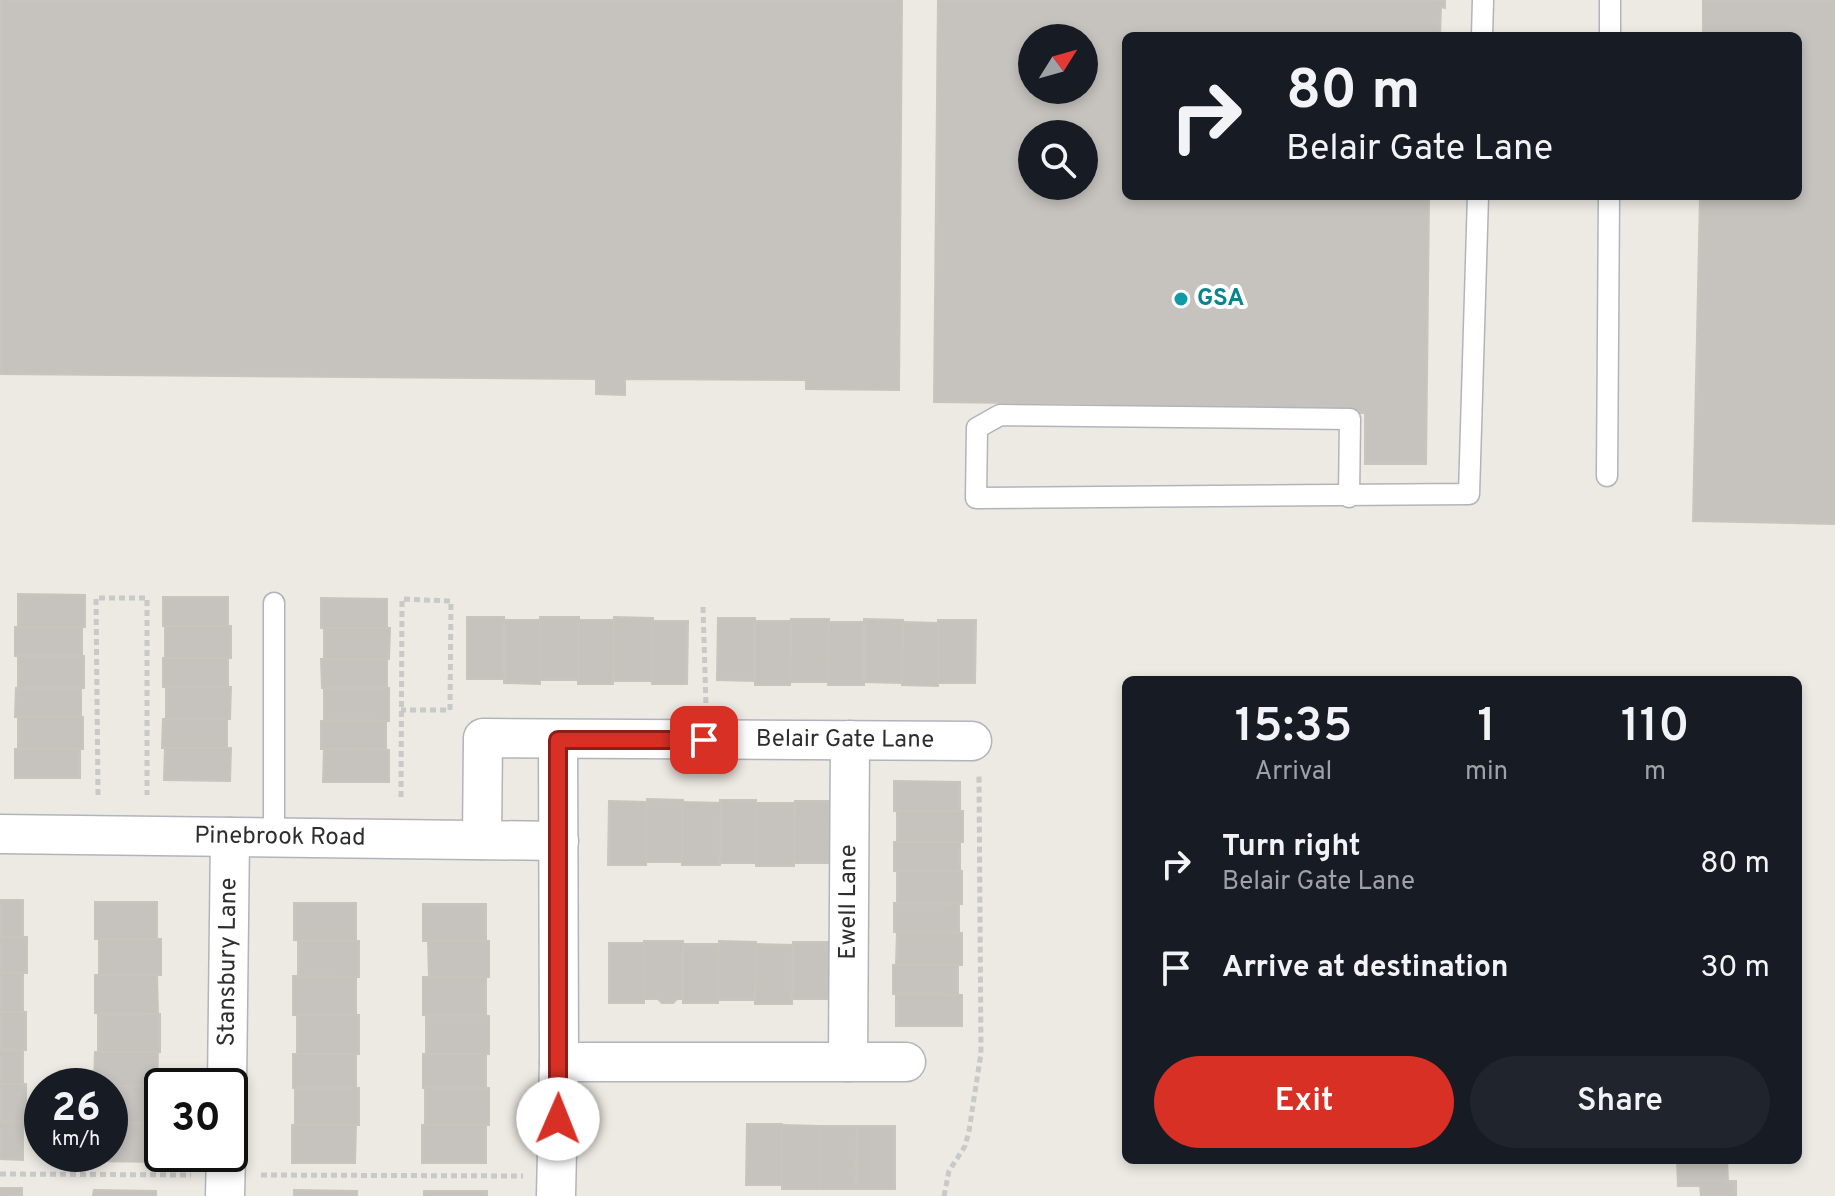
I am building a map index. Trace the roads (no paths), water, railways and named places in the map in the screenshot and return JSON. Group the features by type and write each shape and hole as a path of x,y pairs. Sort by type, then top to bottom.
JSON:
{"street":[{"name":"Belair Gate Lane","path":"482,840 483,738 850,740 976,754"},
{"path":"544,1186 559,1062 558,740"},
{"name":"Ewell Lane","path":"848,1062 850,740"},
{"name":"Pinebrook Road","path":"0,834 559,841"},
{"name":"Stansbury Lane","path":"227,1068 230,837"},
{"path":"559,1062 906,1062"}],"lane":[{"path":"1482,32 1483,0"},
{"path":"1610,0 1610,32"},
{"path":"1349,497 1350,419 1000,415 977,428 976,498 1349,497 1469,494 1478,200"},
{"path":"1607,476 1609,200"},
{"path":"274,603 274,837"}],"place":[{"name":"GSA","path":"1181,299"}]}
